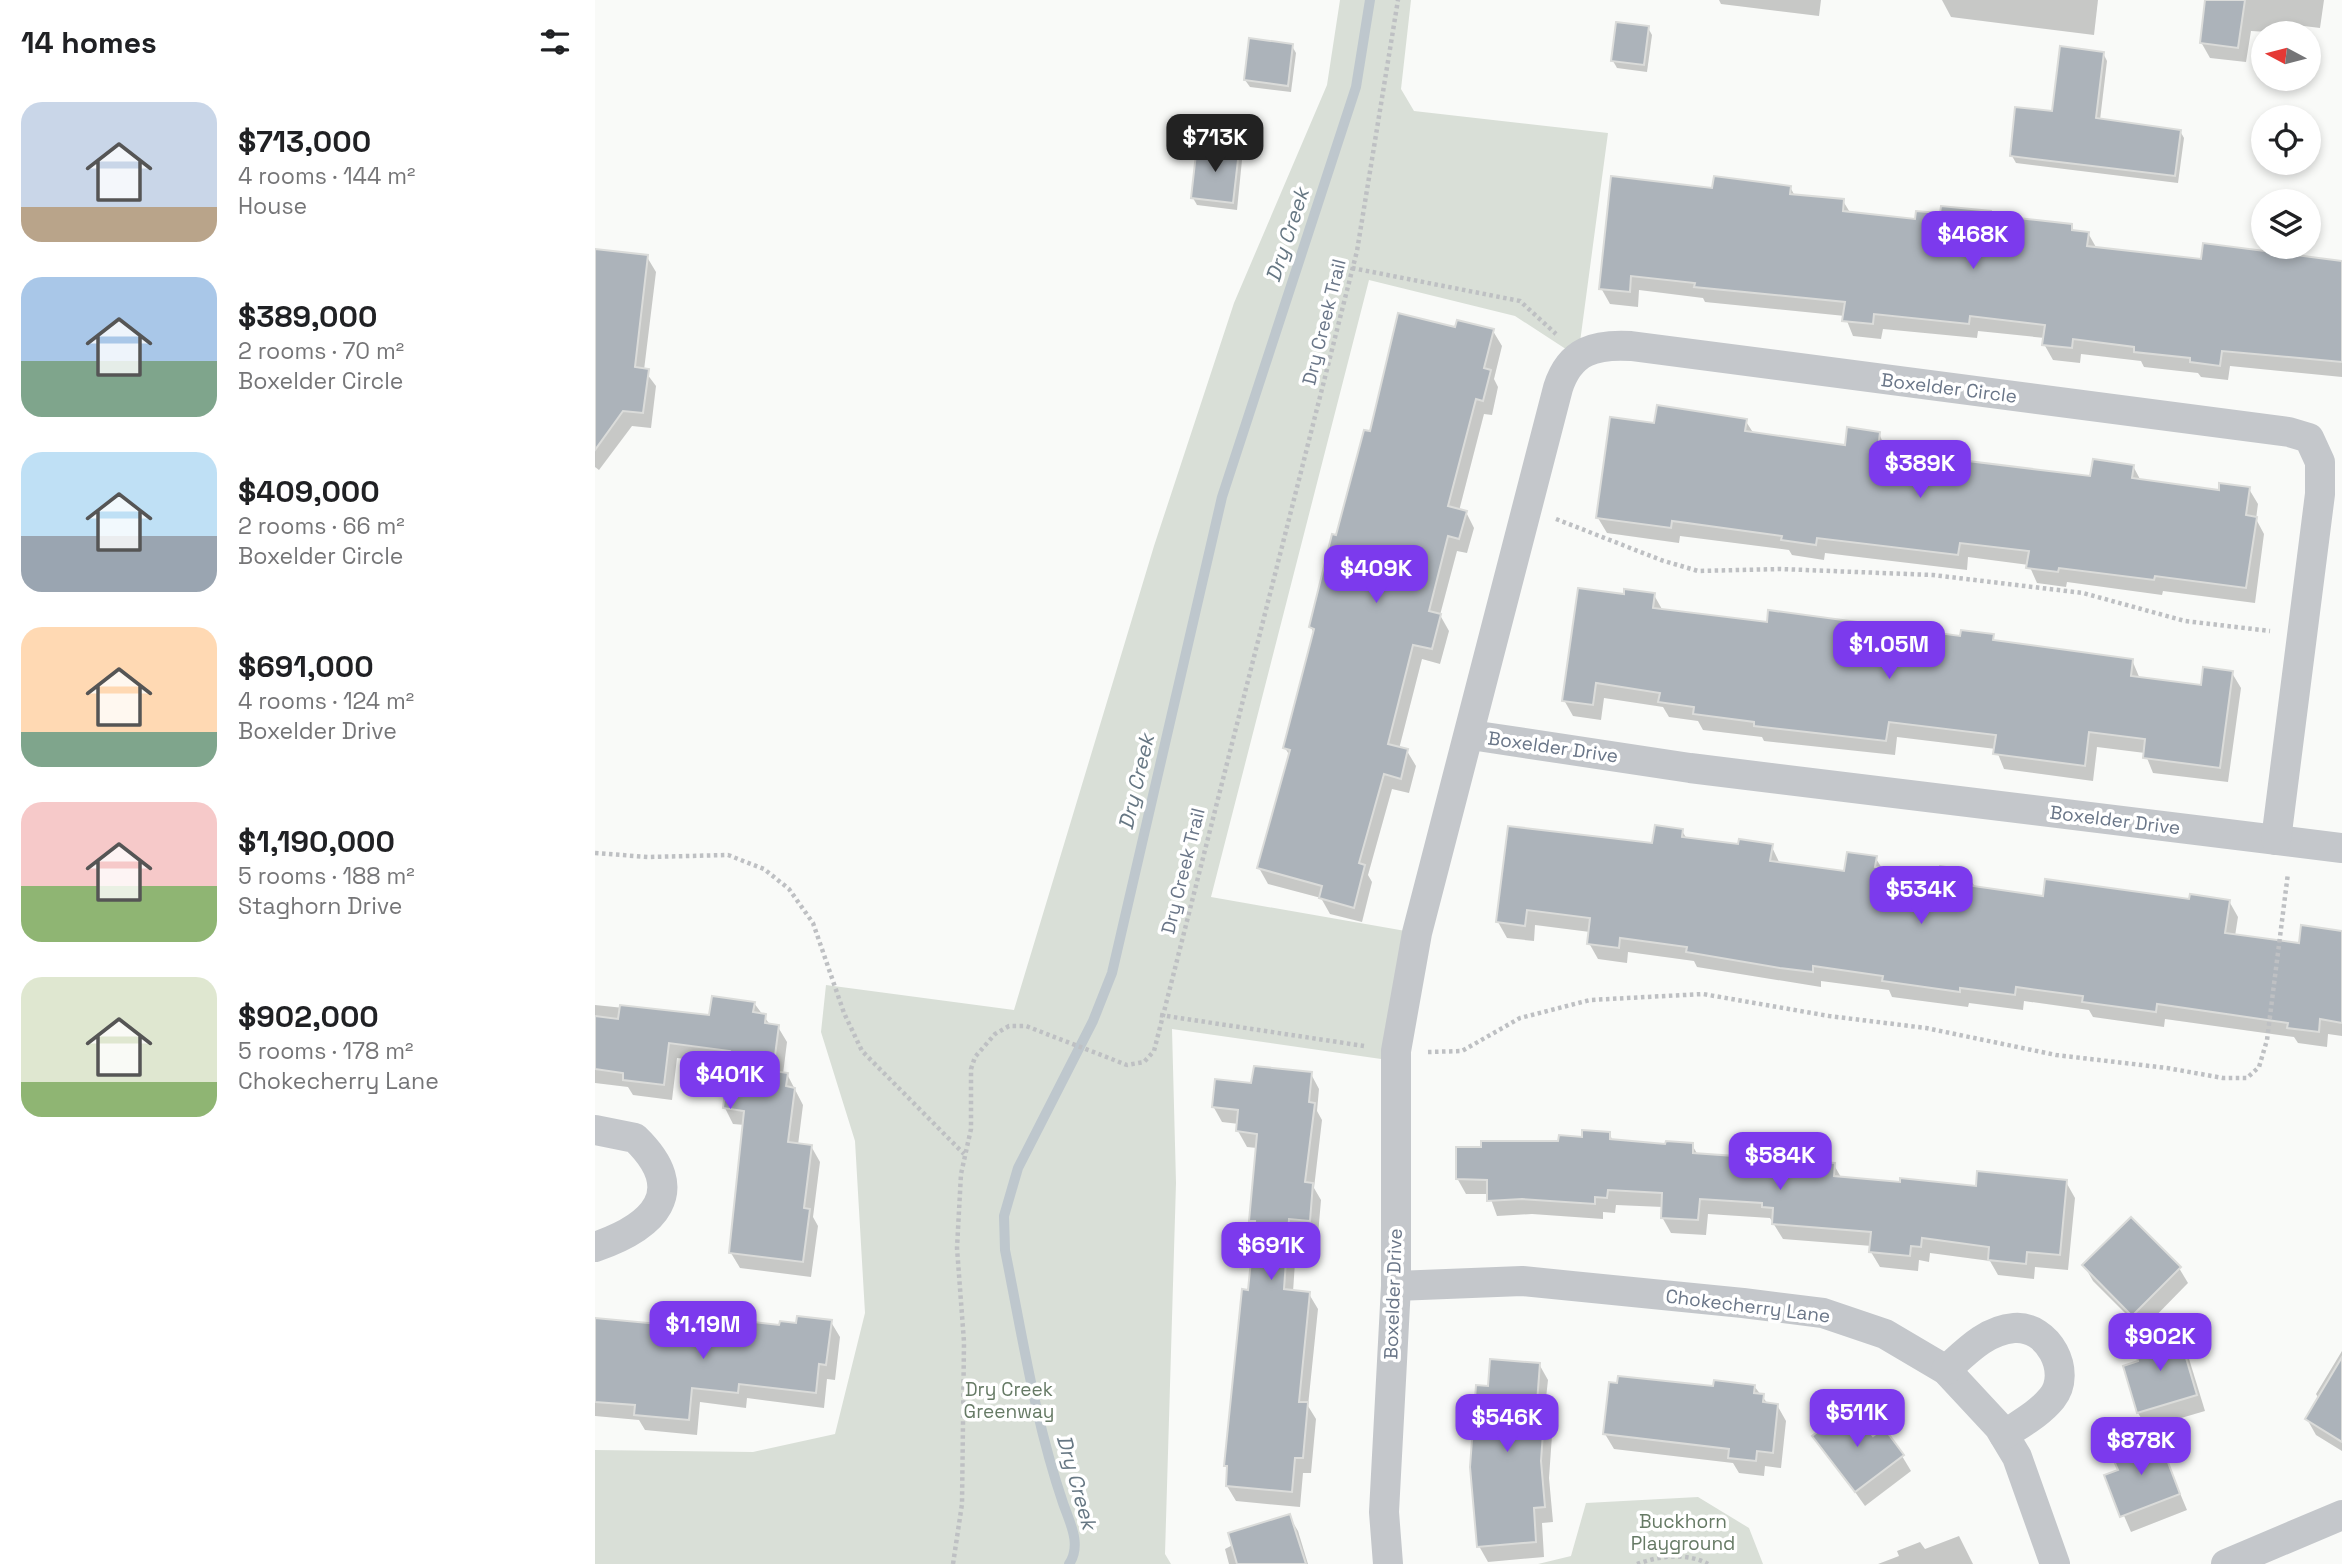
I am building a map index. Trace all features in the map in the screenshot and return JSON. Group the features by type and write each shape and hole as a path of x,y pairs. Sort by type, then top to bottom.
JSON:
{"street":[{"name":"Boxelder Circle","path":"1578,357 1597,345 1630,346 2305,436 2312,442 2318,457 2321,482 2302,635 2284,841"},
{"path":"1471,735 1560,381 1578,357"},
{"name":"Boxelder Drive","path":"1388,1564 1384,1512 1396,1286 1395,1051 1414,945 1471,735 1690,768 2342,848"},
{"path":"595,1130 635,1138 653,1160 661,1189 658,1205 644,1224 595,1247"},
{"name":"Chokecherry Lane","path":"1396,1286 1522,1281 1823,1313 1885,1334 1945,1370 1978,1401 2004,1435 2017,1457 2055,1564"},
{"path":"1945,1370 1971,1347 2006,1329 2029,1330 2047,1342 2059,1369 2055,1393 2043,1407 2004,1435"},
{"path":"2226,1564 2342,1515"}],"path":[{"name":"Dry Creek Trail","path":"953,1564 962,1504 964,1342 957,1248 964,1155 971,1129 971,1069 979,1049 995,1034 1009,1026 1031,1027 1098,1056 1127,1065 1144,1062 1154,1051 1160,1015 1352,268 1398,0"},
{"path":"1352,268 1520,302 1578,357"},
{"path":"1528,508 1661,560 1698,571 1780,569 1933,575 2083,593 2185,621 2302,635"},
{"path":"1160,1015 1395,1051 1462,1051 1520,1018 1590,1000 1703,994 1829,1016 1926,1028 2035,1052 2167,1068 2223,1078 2247,1078 2259,1067 2267,1040 2284,841"},
{"path":"595,853 648,857 728,855 764,869 789,889 813,923 844,1013 862,1051 964,1155"},
{"path":"1637,1564 1664,1556 1690,1558 1708,1564"}],"green space":[{"name":"Dry Creek Greenway","path":"1340,0 1411,0 1401,89 1414,111 1608,133 1578,357 1515,316 1369,280 1211,897 1417,933 1395,1061 1172,1029 1176,1183 1165,1554 1171,1564 595,1564 595,1450 753,1452 835,1434 865,1313 855,1141 821,1032 826,985 1014,1010 1154,546 1234,303 1327,85"},
{"name":"Buckhorn Playground","path":"1698,1497 1749,1528 1763,1564 1538,1564 1571,1556 1586,1503"}],"building":[{"path":"2205,0 2245,0 2238,48 2200,43"},
{"path":"1616,22 1649,26 1644,65 1611,61"},
{"path":"1249,38 1293,44 1288,86 1244,80"},
{"path":"2060,46 2104,52 2096,118 2181,130 2175,176 2010,156 2015,107 2052,111"},
{"path":"1197,145 1239,151 1233,203 1191,198"},
{"path":"1611,176 1712,188 1714,176 1791,186 1790,194 1844,199 1843,211 1915,219 1916,211 1940,213 1941,206 1991,211 1991,215 2072,224 2072,230 2089,232 2087,246 2201,259 2203,243 2251,249 2251,259 2321,258 2342,261 2342,362 2222,351 2220,366 2190,362 2190,358 2134,352 2134,347 2073,339 2072,348 2042,345 2045,325 1970,316 1969,324 1874,314 1873,324 1842,321 1845,302 1694,287 1695,283 1631,276 1630,292 1599,289"},
{"path":"595,249 648,255 635,367 649,369 643,413 623,411 595,450"},
{"path":"1398,313 1455,327 1457,320 1494,329 1484,368 1491,370 1483,401 1476,399 1448,506 1467,511 1459,539 1448,536 1429,611 1441,614 1432,649 1413,645 1388,744 1408,749 1401,779 1384,774 1359,863 1365,865 1354,908 1319,898 1322,886 1257,868 1290,750 1283,748 1314,629 1309,627 1332,534 1336,535 1364,430 1370,431"},
{"path":"1657,405 1747,419 1745,431 1845,445 1847,427 1880,432 1878,450 2090,476 2093,459 2134,465 2132,478 2219,490 2219,483 2250,487 2246,515 2257,517 2246,588 2155,576 2154,580 2059,568 2058,572 2026,568 2029,551 1960,543 1958,555 1817,538 1816,545 1781,540 1782,536 1672,521 1671,528 1596,518 1610,417 1654,423"},
{"path":"1578,588 1624,594 1624,589 1655,593 1653,608 1767,622 1768,610 1960,636 1961,630 1994,634 1993,640 2133,659 2131,676 2201,685 2203,667 2233,671 2220,768 2143,758 2145,739 2089,732 2085,766 1993,754 1996,735 1889,722 1886,741 1754,726 1754,722 1693,714 1694,707 1658,702 1660,693 1596,683 1593,705 1562,701"},
{"path":"1655,825 1683,829 1682,837 1738,844 1739,839 1773,844 1770,861 1844,871 1847,852 1877,856 1875,867 1938,876 1940,866 1968,870 1966,885 2043,896 2045,879 2189,899 2190,894 2230,900 2225,933 2299,943 2301,925 2342,931 2342,1023 2320,1019 2319,1032 2287,1028 2288,1023 2157,1004 2156,1012 2082,1002 2083,996 2016,987 2015,995 1960,988 1960,992 1882,981 1883,976 1813,966 1813,972 1780,968 1686,952 1687,947 1620,938 1619,948 1587,944 1590,918 1527,910 1525,926 1496,922 1508,826 1652,843"},
{"path":"712,996 755,1002 753,1012 766,1014 765,1023 779,1025 773,1071 788,1073 786,1086 795,1088 788,1142 812,1145 804,1208 810,1209 803,1262 729,1253 744,1111 723,1108 730,1051 669,1043 664,1085 623,1080 623,1073 595,1069 595,1016 618,1019 620,1005 709,1015"},
{"path":"1254,1066 1312,1072 1309,1102 1315,1103 1305,1182 1313,1183 1310,1221 1289,1219 1284,1289 1310,1292 1299,1402 1308,1402 1303,1458 1295,1458 1292,1492 1226,1486 1227,1466 1224,1466 1242,1289 1248,1290 1255,1221 1249,1221 1257,1134 1236,1131 1238,1110 1212,1107 1215,1079 1251,1083"},
{"path":"1582,1130 1610,1132 1610,1139 1665,1144 1666,1141 1693,1143 1693,1153 1835,1163 1834,1176 1900,1182 1900,1178 1976,1186 1977,1171 2067,1180 2060,1255 2027,1252 2026,1264 1988,1260 1989,1247 1922,1238 1921,1247 1911,1246 1910,1256 1869,1252 1871,1232 1772,1224 1773,1208 1762,1207 1762,1203 1700,1199 1698,1220 1661,1218 1662,1193 1608,1190 1607,1198 1595,1197 1595,1204 1522,1199 1487,1201 1487,1180 1456,1179 1456,1147 1481,1147 1481,1141 1558,1141 1559,1135 1582,1137"},
{"path":"2131,1217 2181,1267 2132,1316 2082,1265"},
{"path":"797,1316 832,1320 826,1365 819,1364 816,1393 739,1384 738,1393 692,1388 689,1420 634,1415 635,1405 595,1402 595,1318 712,1329 713,1324 729,1325 730,1319 779,1325 780,1321 796,1323"},
{"path":"2178,1331 2197,1395 2137,1413 2123,1366 2138,1361 2133,1345"},
{"path":"2342,1357 2342,1442 2305,1419"},
{"path":"1490,1359 1540,1363 1537,1403 1545,1404 1541,1461 1545,1507 1534,1508 1536,1542 1477,1547 1470,1467 1476,1385 1488,1386"},
{"path":"1618,1376 1713,1386 1714,1380 1755,1385 1754,1393 1764,1394 1763,1402 1778,1404 1773,1453 1757,1451 1756,1461 1728,1458 1729,1449 1603,1434 1609,1382 1617,1383"},
{"path":"1851,1407 1873,1436 1884,1428 1904,1455 1855,1492 1812,1436"},
{"path":"2158,1436 2180,1494 2120,1517 2104,1475 2118,1470 2111,1454"},
{"path":"1290,1514 1306,1564 1237,1564 1228,1533"}],"waterway":[{"name":"Dry Creek","path":"1069,1564 1075,1542 1053,1472 1023,1345 1005,1250 1004,1216 1018,1168 1093,1021 1112,973 1222,497 1356,87 1370,0"}]}
